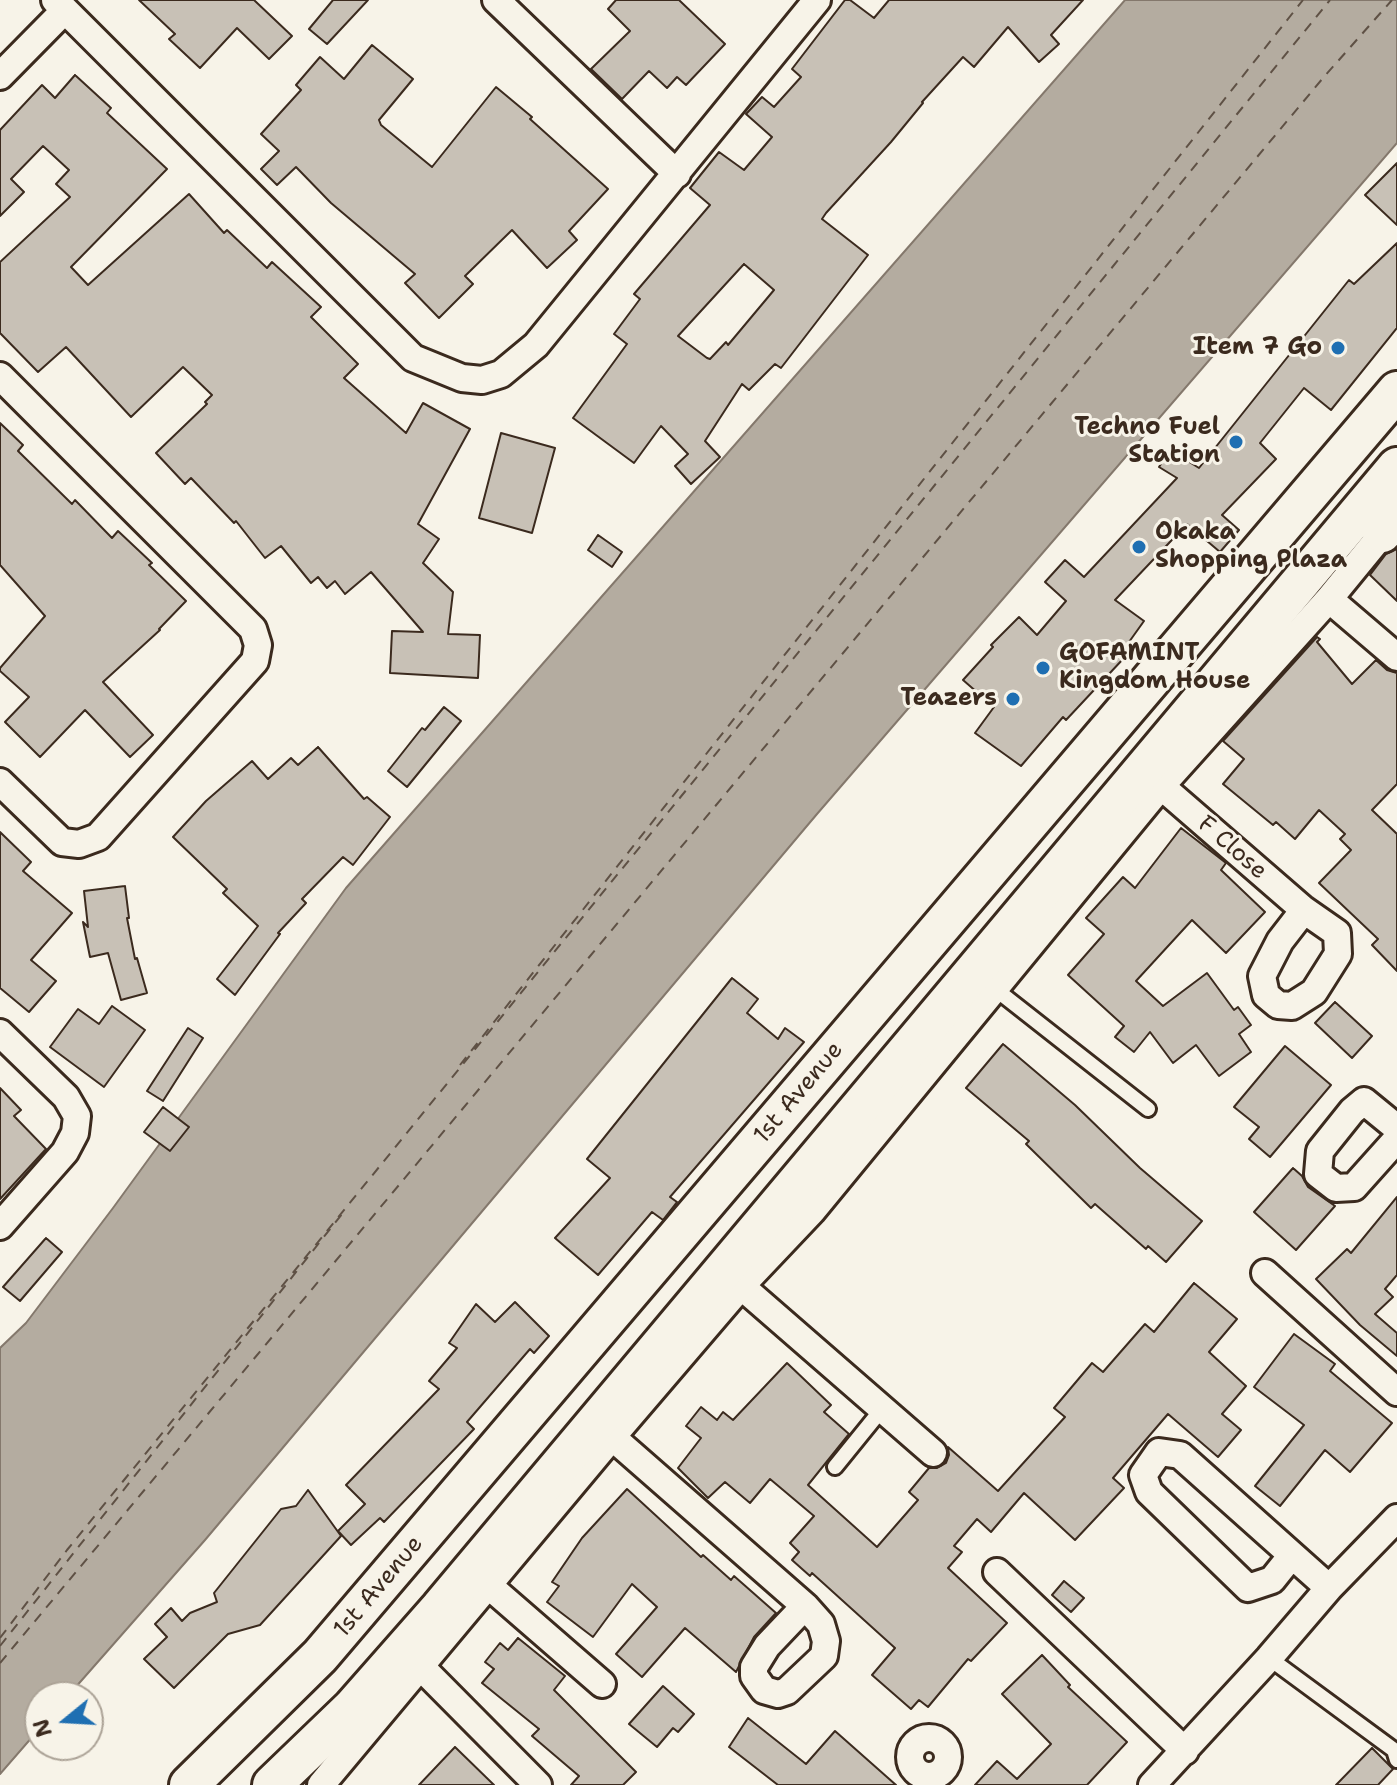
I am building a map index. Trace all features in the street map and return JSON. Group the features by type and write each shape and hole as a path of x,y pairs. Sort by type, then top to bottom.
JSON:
{"main road":[{"name":"1st Avenue","path":"189,1785 320,1656 1397,391"},
{"path":"272,1785 352,1708 440,1608 1397,467"},
{"path":"1390,524 1397,482"}],"street":[{"path":"496,0 677,174"},
{"path":"0,76 60,5 413,358 462,378 482,380 501,374 536,345 817,0"},
{"path":"0,376 253,629 258,645 255,661 98,837 79,844 62,842 0,782"},
{"path":"321,1785 741,1286 812,1211 1161,786 1329,599 1390,524"},
{"path":"1329,599 1397,657"},
{"name":"F Close","path":"1161,786 1304,910"},
{"path":"0,1033 66,1097 77,1116 75,1133 65,1152 0,1226"},
{"path":"1397,1128 1364,1101 1352,1111 1320,1151 1318,1174 1336,1188 1354,1187 1397,1139"},
{"path":"1265,1273 1397,1392"},
{"path":"741,1286 933,1453"},
{"path":"612,1437 805,1606"},
{"path":"1292,1555 1272,1580 1248,1588 1149,1492 1143,1475 1159,1452 1180,1455 1329,1588"},
{"path":"1152,1785 1329,1588 1397,1518"},
{"path":"997,1572 1185,1751"},
{"path":"488,1585 602,1684"},
{"path":"420,1666 538,1785"}],"lane":[{"path":"994,988 1148,1109"},
{"path":"835,1467 882,1409"},
{"path":"1269,1658 1394,1750 1397,1760"}],"shaded area":[{"path":"1125,0 1397,0 1397,143 817,814 205,1540 81,1681 24,1681 24,1746 0,1774 0,1348 26,1323 113,1208 346,888"}],"building":[{"path":"139,0 254,0 292,36 269,59 237,28 200,68 169,39 175,34"},
{"path":"333,0 368,0 327,44 309,29"},
{"path":"616,0 679,0 725,44 686,85 677,77 667,88 649,71 622,99 591,69 630,31 608,9"},
{"path":"845,0 850,0 874,18 889,0 1083,0 1051,35 1059,44 1039,62 1008,27 974,67 963,57 826,213 822,219 868,255 781,368 775,364 749,390 742,384 705,441 720,457 691,484 675,466 688,454 661,426 634,463 573,418 627,344 614,334 640,299 634,294 710,205 690,188 719,152 744,170 772,137 746,114 762,97 774,107 801,77 792,69","holes":["744,264 774,290 728,345 726,342 710,359 678,336"]},
{"path":"372,45 413,79 379,120 381,125 432,167 496,87 608,189 569,231 577,240 547,268 512,230 465,276 473,284 439,318 405,283 415,274 331,203 296,167 277,185 261,169 279,151 261,134 301,90 296,85 320,57 344,79"},
{"path":"75,75 111,108 107,113 167,169 71,267 88,285 189,194 224,233 227,230 267,268 272,262 321,307 311,317 358,364 344,378 406,433 423,403 470,429 418,524 439,539 423,563 453,592 448,634 480,635 478,678 390,673 392,631 423,632 371,572 345,594 335,581 327,588 318,577 311,583 281,546 265,558 236,521 234,523 191,478 185,484 156,453 207,404 205,402 212,395 183,367 131,417 66,347 38,372 0,333 0,262 70,197 56,184 69,170 43,146 11,179 24,192 0,216 0,130 42,85 55,98"},
{"path":"1397,163 1397,225 1365,195"},
{"path":"1397,243 1397,328 1331,410 1304,388 1260,443 1276,459 1222,515 1239,530 1220,552 1187,524 1115,600 1144,621 1119,656 1123,659 1066,720 1063,717 1021,766 975,733 994,707 963,680 1019,617 1037,635 1066,601 1045,582 1065,560 1084,577 1177,478 1159,467 1170,450 1199,468 1349,280 1354,284"},
{"path":"0,423 23,445 18,451 72,504 75,500 112,538 118,531 186,601 160,630 103,682 153,735 130,757 85,710 40,757 5,722 29,697 0,668 45,616 0,565"},
{"path":"501,433 555,448 532,533 479,518"},
{"path":"598,535 622,552 612,567 588,550"},
{"path":"1397,549 1397,601 1370,575 1386,554"},
{"path":"1317,637 1320,639 1317,642 1352,684 1376,660 1387,670 1397,673 1397,784 1372,810 1397,834 1397,971 1372,945 1378,939 1319,883 1351,850 1340,839 1345,834 1319,810 1295,839 1223,784 1244,759 1223,741"},
{"path":"444,707 461,721 407,787 388,771 422,728 425,730"},
{"path":"318,747 364,799 367,797 390,817 353,865 343,857 302,899 306,903 278,933 235,995 217,979 258,926 223,893 227,889 173,837 206,801 252,761 268,779 291,758 298,765"},
{"path":"1181,828 1226,863 1221,870 1265,912 1226,953 1192,920 1136,981 1163,1006 1207,973 1234,1010 1238,1007 1251,1025 1239,1034 1251,1052 1219,1076 1196,1045 1173,1063 1150,1032 1134,1052 1115,1037 1124,1026 1068,975 1104,934 1086,918 1123,877 1135,888"},
{"path":"0,832 31,862 23,871 72,913 31,960 56,981 29,1012 0,988"},
{"path":"125,886 135,959 147,993 121,1000 108,953 90,957 83,922 88,927 84,891"},
{"path":"732,978 758,999 747,1013 778,1039 785,1028 804,1042 670,1197 677,1202 663,1220 652,1212 598,1275 555,1238 610,1178 587,1159"},
{"path":"1335,1002 1372,1036 1352,1058 1315,1023"},
{"path":"112,1006 145,1030 104,1087 50,1047 78,1009 99,1024"},
{"path":"188,1028 203,1038 163,1101 147,1091"},
{"path":"1003,1044 1202,1221 1166,1262 1148,1246 1146,1249 1095,1204 1091,1208 1026,1144 1029,1141 966,1088"},
{"path":"1285,1046 1331,1085 1270,1157 1249,1139 1259,1127 1234,1107"},
{"path":"0,1088 21,1110 14,1116 46,1149 0,1199"},
{"path":"163,1107 189,1127 170,1151 144,1132"},
{"path":"1293,1168 1308,1187 1335,1206 1296,1250 1254,1212"},
{"path":"1397,1197 1397,1275 1385,1289 1393,1297 1375,1314 1397,1333 1397,1356 1360,1325 1316,1279 1347,1249 1351,1253"},
{"path":"46,1238 62,1252 20,1301 3,1287"},
{"path":"1194,1283 1237,1319 1209,1352 1246,1386 1222,1414 1241,1430 1218,1457 1168,1414 1113,1478 1124,1488 1075,1540 1024,1493 991,1532 977,1519 954,1546 962,1552 948,1568 1007,1623 971,1661 968,1659 928,1707 919,1700 911,1709 872,1675 895,1648 812,1573 810,1576 792,1560 799,1552 790,1543 814,1516 770,1479 750,1503 725,1482 708,1498 678,1468 701,1438 686,1426 701,1407 717,1420 723,1412 733,1420 787,1363 831,1405 824,1412 849,1434 808,1485 877,1547 918,1500 909,1492 929,1468 946,1463 948,1447 998,1491 1065,1417 1054,1408 1092,1363 1103,1372 1145,1324 1154,1332"},
{"path":"515,1302 549,1336 534,1353 530,1349 467,1422 474,1429 384,1522 380,1518 351,1545 338,1531 365,1504 346,1485 439,1389 429,1381 457,1348 449,1343 476,1304 495,1322"},
{"path":"1294,1334 1335,1364 1330,1371 1392,1423 1350,1472 1325,1450 1280,1506 1255,1486 1304,1425 1254,1387"},
{"path":"627,1489 701,1557 703,1555 731,1580 734,1576 776,1613 754,1637 736,1672 685,1628 642,1677 616,1654 657,1607 632,1584 593,1637 547,1602 559,1586 552,1582 582,1538"},
{"path":"308,1490 341,1536 260,1625 228,1634 174,1688 144,1659 167,1637 155,1624 171,1608 182,1621 190,1613 217,1602 214,1593 281,1509 296,1506"},
{"path":"1064,1581 1084,1598 1071,1612 1052,1595"},
{"path":"518,1638 565,1676 554,1690 636,1772 623,1785 571,1785 579,1776 532,1736 539,1729 482,1683 494,1669 485,1662 500,1643 508,1650"},
{"path":"1042,1655 1070,1685 1068,1687 1127,1742 1087,1785 975,1785 997,1761 1017,1779 1051,1744 1002,1694"},
{"path":"663,1686 694,1714 678,1732 673,1728 657,1747 629,1724"},
{"path":"748,1718 806,1764 835,1731 896,1785 778,1785 729,1747"},
{"path":"455,1747 494,1785 419,1785"},
{"path":"1372,1748 1393,1769 1378,1785 1336,1785"}],"ferry route":[{"path":"460,1065 1303,0"},
{"path":"0,1638 67,1550 1330,0"},
{"path":"0,1663 1323,78 1392,0"},
{"path":"0,1646 342,1214"}],"place":[{"name":"Item 7 Go","path":"1338,348"},
{"name":"Techno Fuel Station","path":"1236,442"},
{"name":"Okaka Shopping Plaza","path":"1139,547"},
{"name":"GOFAMINT Kingdom House","path":"1043,668"},
{"name":"Teazers","path":"1013,699"}]}
